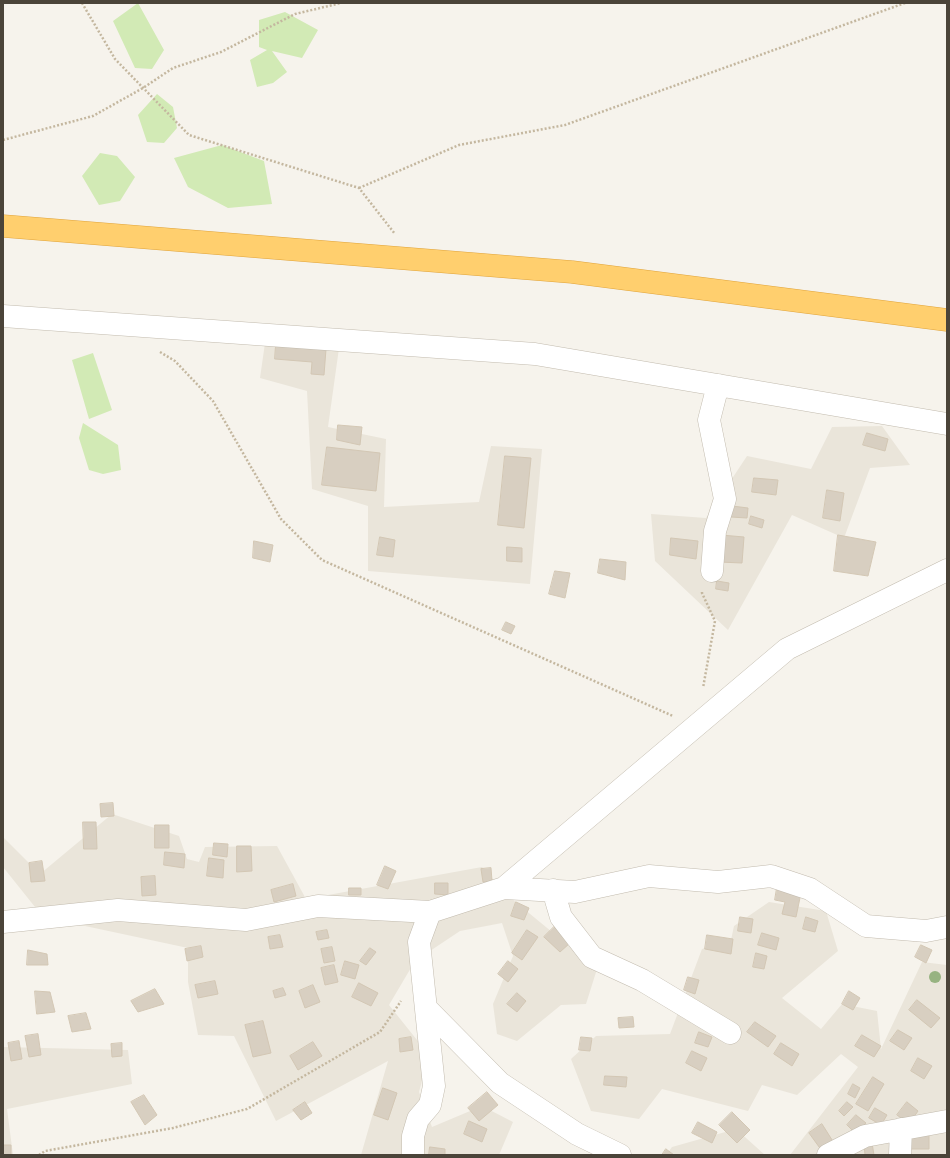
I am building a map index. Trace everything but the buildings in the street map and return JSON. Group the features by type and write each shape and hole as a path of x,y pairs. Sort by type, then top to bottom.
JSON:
{"highway":[{"path":"3,226 572,272 947,320"}],"street":[{"path":"3,316 535,354 947,424"},
{"path":"712,571 715,531 725,499 709,420 718,385"},
{"path":"504,888 787,649 947,570"},
{"path":"3,922 118,910 246,920 318,906 430,912 504,888 575,892 649,876 718,882 771,876 810,889 866,926 926,931 947,927"},
{"path":"553,890 561,917 592,957 642,980 730,1033"},
{"path":"413,1155 413,1136 418,1119 430,1105 434,1086 419,942 430,912"},
{"path":"426,1008 500,1083 577,1134 620,1155"},
{"path":"828,1155 865,1136 901,1129 946,1117"},
{"path":"900,1155 901,1129"}],"path":[{"path":"82,3 115,59 189,135 359,188 415,259"},
{"path":"3,140 93,116 143,88 173,68 221,52 295,14 341,3"},
{"path":"359,188 460,145 565,125 905,3"},
{"path":"155,349 175,361 213,401 281,519 322,560 696,726"},
{"path":"703,688 715,621 702,593 712,571"},
{"path":"39,1155 45,1151 173,1128 247,1109 380,1032 422,971"}],"shaded area":[{"path":"340,341 328,427 386,439 384,507 479,502 491,446 542,449 530,584 368,571 368,506 312,489 307,391 260,378 265,343"},
{"path":"882,426 910,465 870,468 844,538 792,515 728,630 655,561 651,514 706,518 747,456 811,469 832,427"},
{"path":"112,814 179,836 187,859 199,862 205,847 277,846 306,899 482,867 507,895 597,969 586,1004 561,1005 517,1041 497,1034 493,1004 513,956 502,923 460,931 415,961 389,1005 429,1055 419,1092 432,1127 482,1106 513,1122 499,1155 361,1155 388,1061 276,1121 234,1036 198,1035 188,982 188,948 43,917 3,867 3,837 40,874"},
{"path":"769,902 826,911 838,951 782,998 821,1029 842,1004 877,1011 881,1049 922,962 947,965 947,1155 790,1155 858,1067 841,1054 797,1095 762,1085 748,1111 662,1089 639,1119 591,1111 571,1059 596,1036 670,1034 702,949 731,940 734,926"},
{"path":"3,1047 128,1050 132,1084 7,1109 13,1155 3,1155"},
{"path":"736,1129 765,1155 666,1155 672,1147"}],"green space":[{"path":"138,3 164,50 152,69 135,68 113,21"},
{"path":"285,12 318,30 302,58 272,51 287,72 273,83 257,87 250,60 267,50 259,47 259,20"},
{"path":"157,94 173,107 177,128 164,143 147,142 138,115"},
{"path":"222,145 264,161 272,204 228,208 188,187 174,158"},
{"path":"100,153 117,156 135,177 120,201 99,205 82,176"},
{"path":"93,353 112,410 89,419 72,360"},
{"path":"83,423 118,445 121,470 103,474 89,470 79,438"}]}
